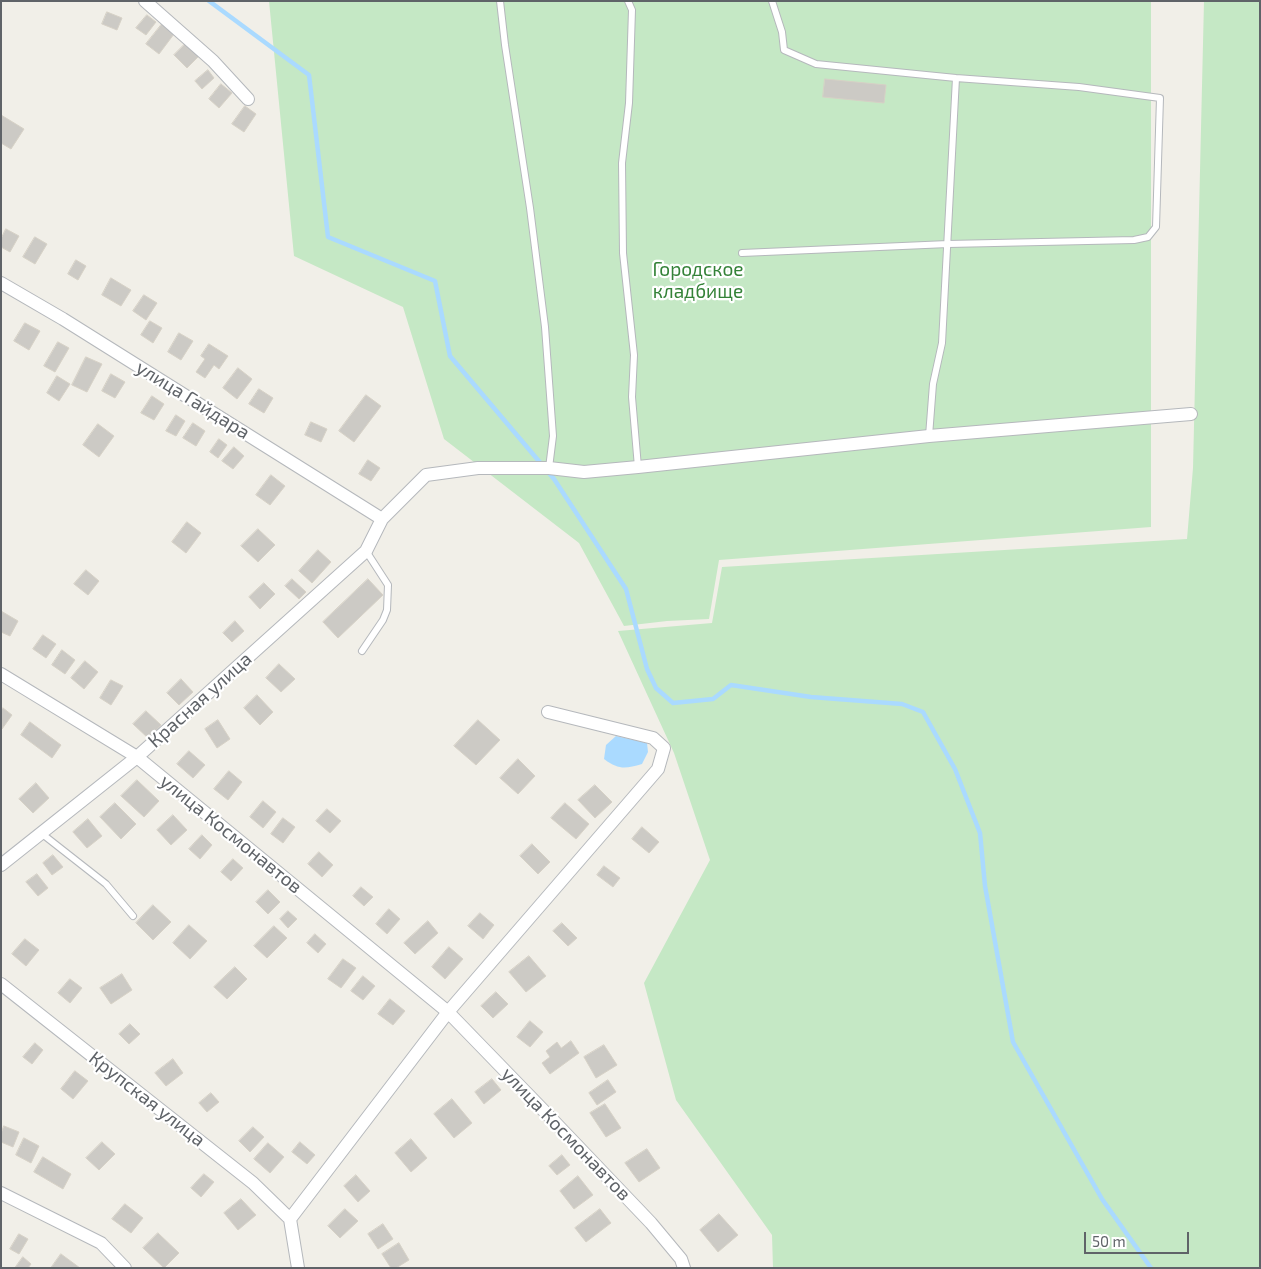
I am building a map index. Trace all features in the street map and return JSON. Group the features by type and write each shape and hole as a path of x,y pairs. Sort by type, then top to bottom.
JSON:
{"street":[{"path":"145,1 213,61 248,100"},
{"name":"улица Гайдара","path":"1,283 80,329 382,520"},
{"name":"Красная улица","path":"1,865 137,757 366,551 382,520 426,474 478,468 549,468 584,472 929,436 1191,414"},
{"name":"улица Космонавтов","path":"1,674 137,757 448,1012 631,1203 683,1263"},
{"path":"298,1268 290,1219 448,1012 658,770 664,748 653,738 548,712"},
{"name":"Крупская улица","path":"1,984 253,1183 290,1219"},
{"path":"1,1192 101,1243 125,1268"}],"lane":[{"path":"500,1 504,45 530,208 545,327 553,436 549,468"},
{"path":"628,1 632,10 628,103 622,163 623,253 634,355 632,397 638,467"},
{"path":"742,253 948,244 1134,240 1148,237 1156,227 1160,98 1079,87 956,78 816,64 784,50 782,32 772,1"},
{"path":"929,436 933,384 942,343 956,78"},
{"path":"362,651 383,620 387,610 388,585 366,551"},
{"path":"42,833 106,884 133,916"}],"green space":[{"name":"Городское кладбище","path":"269,1 1151,1 1151,527 719,560 709,619 624,626 579,543 444,439 403,307 294,256"},
{"path":"1204,1 1260,1 1260,1268 773,1268 772,1235 676,1100 644,983 710,860 674,753 618,631 712,623 722,567 1187,539 1193,468"}],"water":[{"path":"616,736 647,743 648,752 642,764 622,768 604,759 606,745"}],"building":[{"path":"107,12 122,18 117,30 102,24"},
{"path":"147,15 156,22 146,35 136,28"},
{"path":"162,24 174,34 159,54 146,44"},
{"path":"186,43 199,56 187,68 174,55"},
{"path":"208,70 214,78 202,89 195,81"},
{"path":"825,79 886,85 884,103 823,97"},
{"path":"221,84 232,93 219,108 209,99"},
{"path":"245,106 256,114 244,132 232,124"},
{"path":"1,115 24,129 11,149 1,143"},
{"path":"6,229 19,236 10,252 1,247 1,239"},
{"path":"35,237 47,244 35,264 23,257"},
{"path":"76,260 86,266 78,280 68,274"},
{"path":"111,278 131,290 121,306 102,295"},
{"path":"144,295 157,303 146,320 133,311"},
{"path":"150,321 162,328 153,343 141,335"},
{"path":"25,323 40,331 29,350 14,341"},
{"path":"179,333 193,341 181,360 168,352"},
{"path":"58,342 69,348 55,372 44,366"},
{"path":"209,344 228,356 219,369 214,365 205,378 196,372 205,359 201,356"},
{"path":"86,357 102,364 87,392 72,385"},
{"path":"238,368 252,379 237,399 223,388"},
{"path":"111,374 125,382 115,398 102,391"},
{"path":"57,376 70,384 59,401 47,393"},
{"path":"259,389 273,398 264,413 249,404"},
{"path":"366,395 381,406 354,442 339,431"},
{"path":"152,396 164,404 154,420 141,413"},
{"path":"176,415 185,421 176,436 166,431"},
{"path":"311,422 327,429 321,442 305,435"},
{"path":"193,423 205,431 196,446 183,438"},
{"path":"98,424 114,436 99,457 83,445"},
{"path":"219,439 227,445 218,458 210,452"},
{"path":"234,447 244,456 233,469 222,461"},
{"path":"368,460 380,468 371,481 359,474"},
{"path":"271,475 285,486 270,505 256,495"},
{"path":"187,522 201,533 186,553 172,542"},
{"path":"258,529 275,545 258,562 241,546"},
{"path":"318,550 331,562 312,583 299,571"},
{"path":"86,570 99,581 88,595 74,584"},
{"path":"292,579 306,592 299,599 285,586"},
{"path":"368,579 383,595 338,638 323,622"},
{"path":"264,583 275,594 260,609 249,597"},
{"path":"1,611 18,621 10,636 1,632"},
{"path":"235,621 244,631 232,642 223,633"},
{"path":"43,635 56,644 46,658 33,649"},
{"path":"62,650 75,660 65,674 52,665"},
{"path":"85,661 98,672 84,689 71,678"},
{"path":"279,664 295,679 281,692 266,678"},
{"path":"181,679 193,692 179,705 167,693"},
{"path":"111,680 123,686 111,705 100,698"},
{"path":"257,695 273,712 260,725 244,708"},
{"path":"3,708 12,715 2,729 1,710"},
{"path":"146,711 161,725 149,739 133,724"},
{"path":"218,720 230,739 217,748 205,729"},
{"path":"478,720 500,740 476,765 454,746"},
{"path":"30,722 61,745 52,758 21,735"},
{"path":"189,751 205,765 193,778 177,764"},
{"path":"518,759 535,776 518,794 500,778"},
{"path":"229,771 242,782 228,800 214,789"},
{"path":"137,780 159,801 144,817 121,796"},
{"path":"36,783 49,798 33,813 19,799"},
{"path":"595,785 612,802 595,818 578,800"},
{"path":"263,801 276,812 263,828 250,817"},
{"path":"115,803 136,824 121,839 100,817"},
{"path":"565,803 589,824 576,839 551,818"},
{"path":"327,809 341,821 330,833 316,821"},
{"path":"173,815 187,830 171,845 157,830"},
{"path":"283,818 295,827 283,843 271,834"},
{"path":"88,819 102,836 87,848 73,832"},
{"path":"642,827 659,842 649,853 632,839"},
{"path":"202,835 212,845 200,859 189,849"},
{"path":"532,844 550,862 538,874 520,856"},
{"path":"319,852 333,865 322,877 308,864"},
{"path":"53,855 63,867 52,875 43,863"},
{"path":"233,859 243,868 231,881 221,872"},
{"path":"604,866 620,878 613,887 597,875"},
{"path":"37,874 48,888 38,896 26,882"},
{"path":"361,887 373,897 364,906 353,896"},
{"path":"268,890 280,902 268,914 256,902"},
{"path":"153,905 171,922 153,940 136,923"},
{"path":"389,909 400,919 387,934 376,924"},
{"path":"288,911 297,919 288,928 280,919"},
{"path":"480,913 494,925 483,939 468,926"},
{"path":"428,921 438,933 415,954 404,943"},
{"path":"562,923 577,938 568,946 553,931"},
{"path":"189,925 207,941 190,959 173,943"},
{"path":"274,926 287,938 267,958 254,946"},
{"path":"315,934 326,944 318,953 307,943"},
{"path":"25,939 39,950 26,966 12,954"},
{"path":"449,947 463,959 445,979 432,967"},
{"path":"529,956 546,976 526,992 509,972"},
{"path":"343,959 356,968 341,988 328,979"},
{"path":"235,967 247,979 227,999 214,987"},
{"path":"122,974 132,990 111,1004 100,988"},
{"path":"363,976 375,986 363,1000 351,991"},
{"path":"70,979 82,988 70,1003 58,993"},
{"path":"496,992 508,1004 493,1018 481,1006"},
{"path":"390,999 405,1011 393,1025 378,1014"},
{"path":"530,1021 543,1032 530,1047 517,1037"},
{"path":"130,1024 140,1034 129,1044 119,1034"},
{"path":"571,1041 579,1053 550,1074 542,1063 550,1057 546,1051 557,1042 561,1048"},
{"path":"35,1043 43,1050 32,1064 23,1057"},
{"path":"604,1045 617,1065 596,1078 584,1057"},
{"path":"173,1059 183,1073 166,1086 155,1073"},
{"path":"75,1071 88,1081 73,1099 61,1089"},
{"path":"492,1079 501,1090 484,1104 475,1092"},
{"path":"608,1080 616,1092 597,1105 589,1093"},
{"path":"211,1093 219,1102 207,1112 199,1103"},
{"path":"452,1099 472,1123 454,1138 434,1114"},
{"path":"605,1104 621,1128 606,1137 590,1113"},
{"path":"4,1126 19,1132 13,1147 1,1142"},
{"path":"253,1127 264,1137 250,1152 239,1141"},
{"path":"24,1138 39,1146 31,1163 16,1155"},
{"path":"411,1139 427,1158 411,1172 395,1153"},
{"path":"102,1142 115,1154 99,1170 86,1158"},
{"path":"300,1142 315,1155 307,1164 292,1152"},
{"path":"268,1143 284,1157 270,1173 254,1159"},
{"path":"647,1149 660,1168 639,1182 625,1163"},
{"path":"562,1155 570,1165 557,1175 549,1166"},
{"path":"43,1157 71,1174 63,1189 34,1172"},
{"path":"204,1174 214,1182 201,1197 191,1188"},
{"path":"356,1175 370,1191 358,1202 344,1186"},
{"path":"578,1176 593,1195 574,1209 560,1191"},
{"path":"241,1199 256,1215 238,1230 224,1213"},
{"path":"125,1204 143,1218 131,1233 112,1219"},
{"path":"345,1209 358,1221 340,1238 328,1226"},
{"path":"600,1209 611,1223 586,1242 575,1228"},
{"path":"719,1214 738,1235 718,1252 700,1230"},
{"path":"383,1224 393,1239 378,1249 368,1234"},
{"path":"158,1233 179,1253 164,1268 143,1248"},
{"path":"19,1234 28,1239 19,1254 10,1249"},
{"path":"399,1243 409,1260 396,1268 391,1268 382,1254"},
{"path":"61,1254 80,1268 51,1268"},
{"path":"23,1257 31,1264 28,1268 15,1268"}],"waterway":[{"path":"209,1 309,75 328,237 435,281 450,356 543,466"},
{"path":"548,472 626,589 647,669 656,688 673,703 713,699 731,685 811,697 902,704 923,712 955,769 980,833 985,886 1013,1042 1102,1199 1151,1268"}]}
